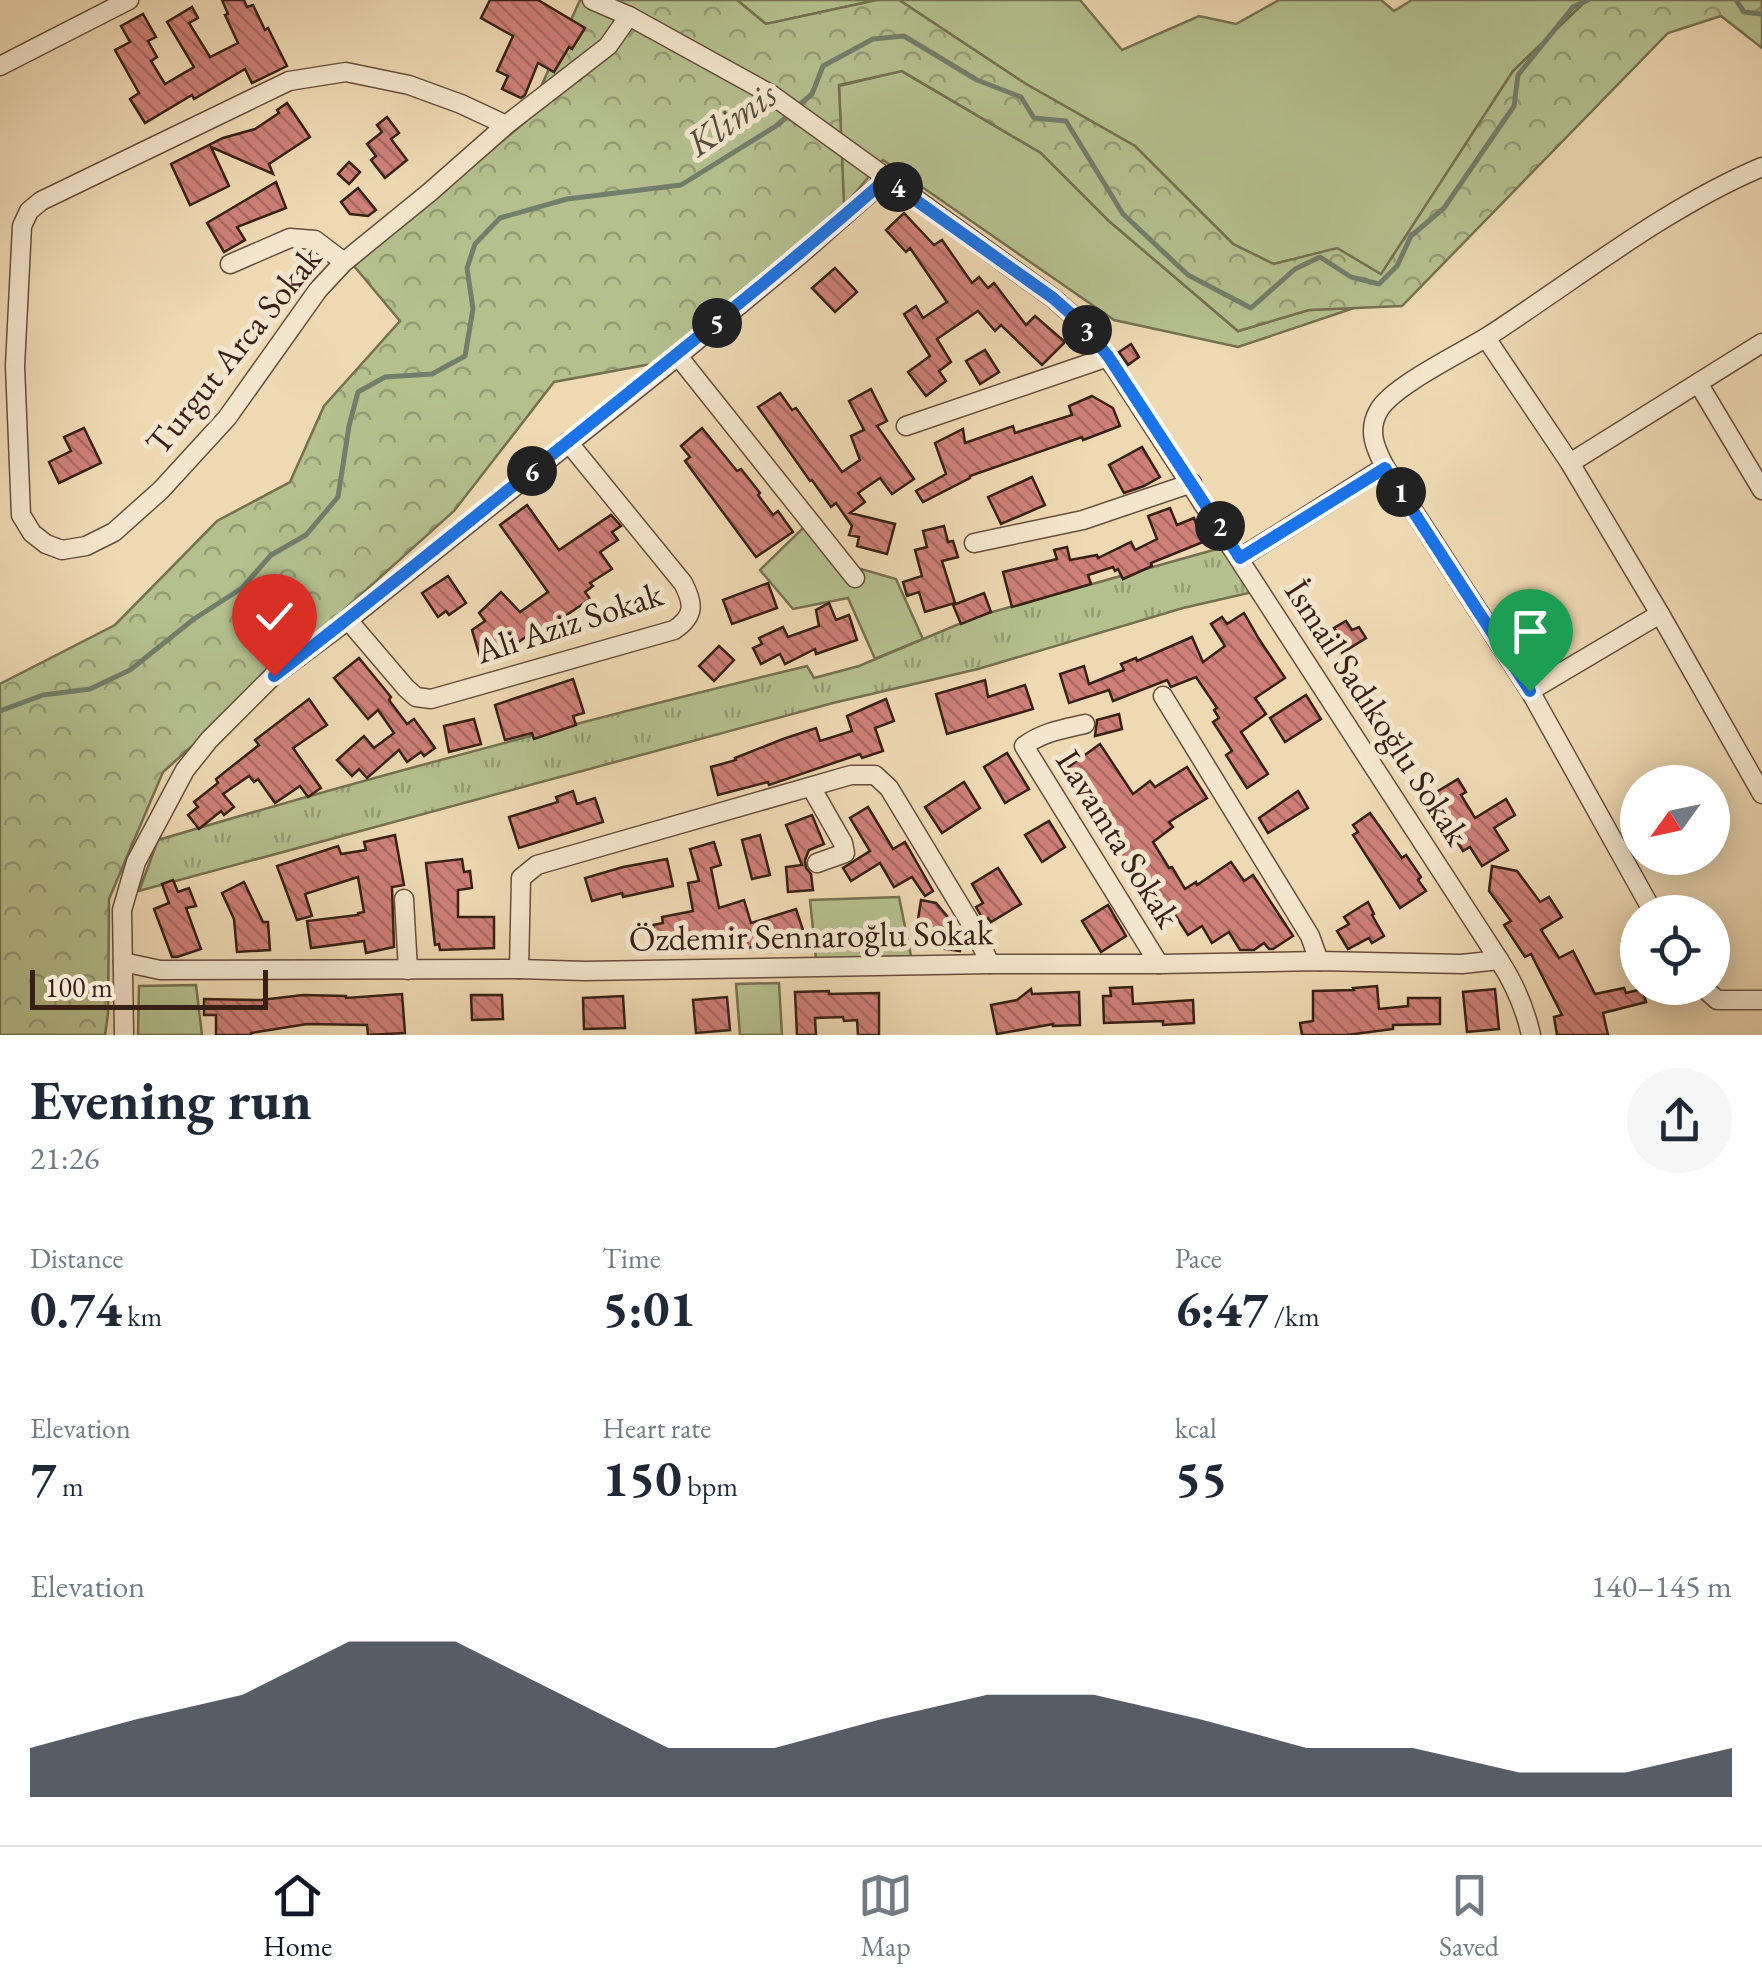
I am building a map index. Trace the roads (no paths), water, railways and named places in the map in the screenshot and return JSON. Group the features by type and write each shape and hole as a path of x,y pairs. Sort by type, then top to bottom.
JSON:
{"street":[{"path":"0,66 129,0"},
{"name":"İsmail Sadıkoğlu Sokak","path":"592,0 772,96 1053,298 1079,321 1108,356 1192,483 1512,980 1531,1035"},
{"name":"Turgut Arca Sokak","path":"506,125 408,85 346,72 290,80 29,210 22,226 15,366 21,516 32,533 62,550 86,546 114,532 161,490 227,418 318,290 344,262 506,125 608,46 628,16"},
{"path":"1644,895 1530,691 1385,468 1375,446 1373,424 1387,399 1694,202 1762,167"},
{"path":"124,1035 122,910 136,862 185,770 209,740 274,676 678,356 886,179"},
{"path":"230,264 290,238 314,240 344,262"},
{"path":"1486,338 1570,463 1762,794"},
{"path":"1570,463 1762,343"},
{"path":"678,356 855,578"},
{"path":"906,426 1108,356"},
{"path":"1698,383 1762,490"},
{"name":"Ali Aziz Sokak","path":"348,620 406,688 416,696 431,699 674,630 685,622 691,605 683,583 568,442"},
{"path":"1240,558 1385,468"},
{"path":"974,543 1083,520 1192,483"},
{"path":"1530,691 1660,614"},
{"path":"1163,696 1310,936 1319,961"},
{"name":"Lavamta Sokak","path":"1086,724 1053,730 1024,746 1159,964"},
{"path":"519,969 522,878 536,865 851,775 875,775 889,788 973,928 990,964"},
{"path":"811,787 845,853 817,863"},
{"path":"404,899 408,970"},
{"name":"Özdemir Sennaroğlu Sokak","path":"124,962 160,970 586,971 1319,961 1462,964 1499,960"},
{"path":"1730,1000 1762,1000"}],"waterway":[{"name":"Klimis","path":"798,106 812,94 823,66 873,39 904,36 977,80 1021,97 1034,118 1066,121 1123,214 1188,275 1251,308 1295,269 1320,257 1351,277 1379,284 1397,266 1411,236 1444,208 1514,106 1518,75 1573,7 1588,0"},
{"name":"Klimis","path":"1736,0 1744,12 1762,14"},
{"name":"Klimis","path":"0,711 43,695 90,689 130,670 194,619 242,588 271,555 306,535 338,497 358,392 385,377 432,374 465,356 473,309 467,268 475,244 500,218 567,199 681,185 790,114"}]}
